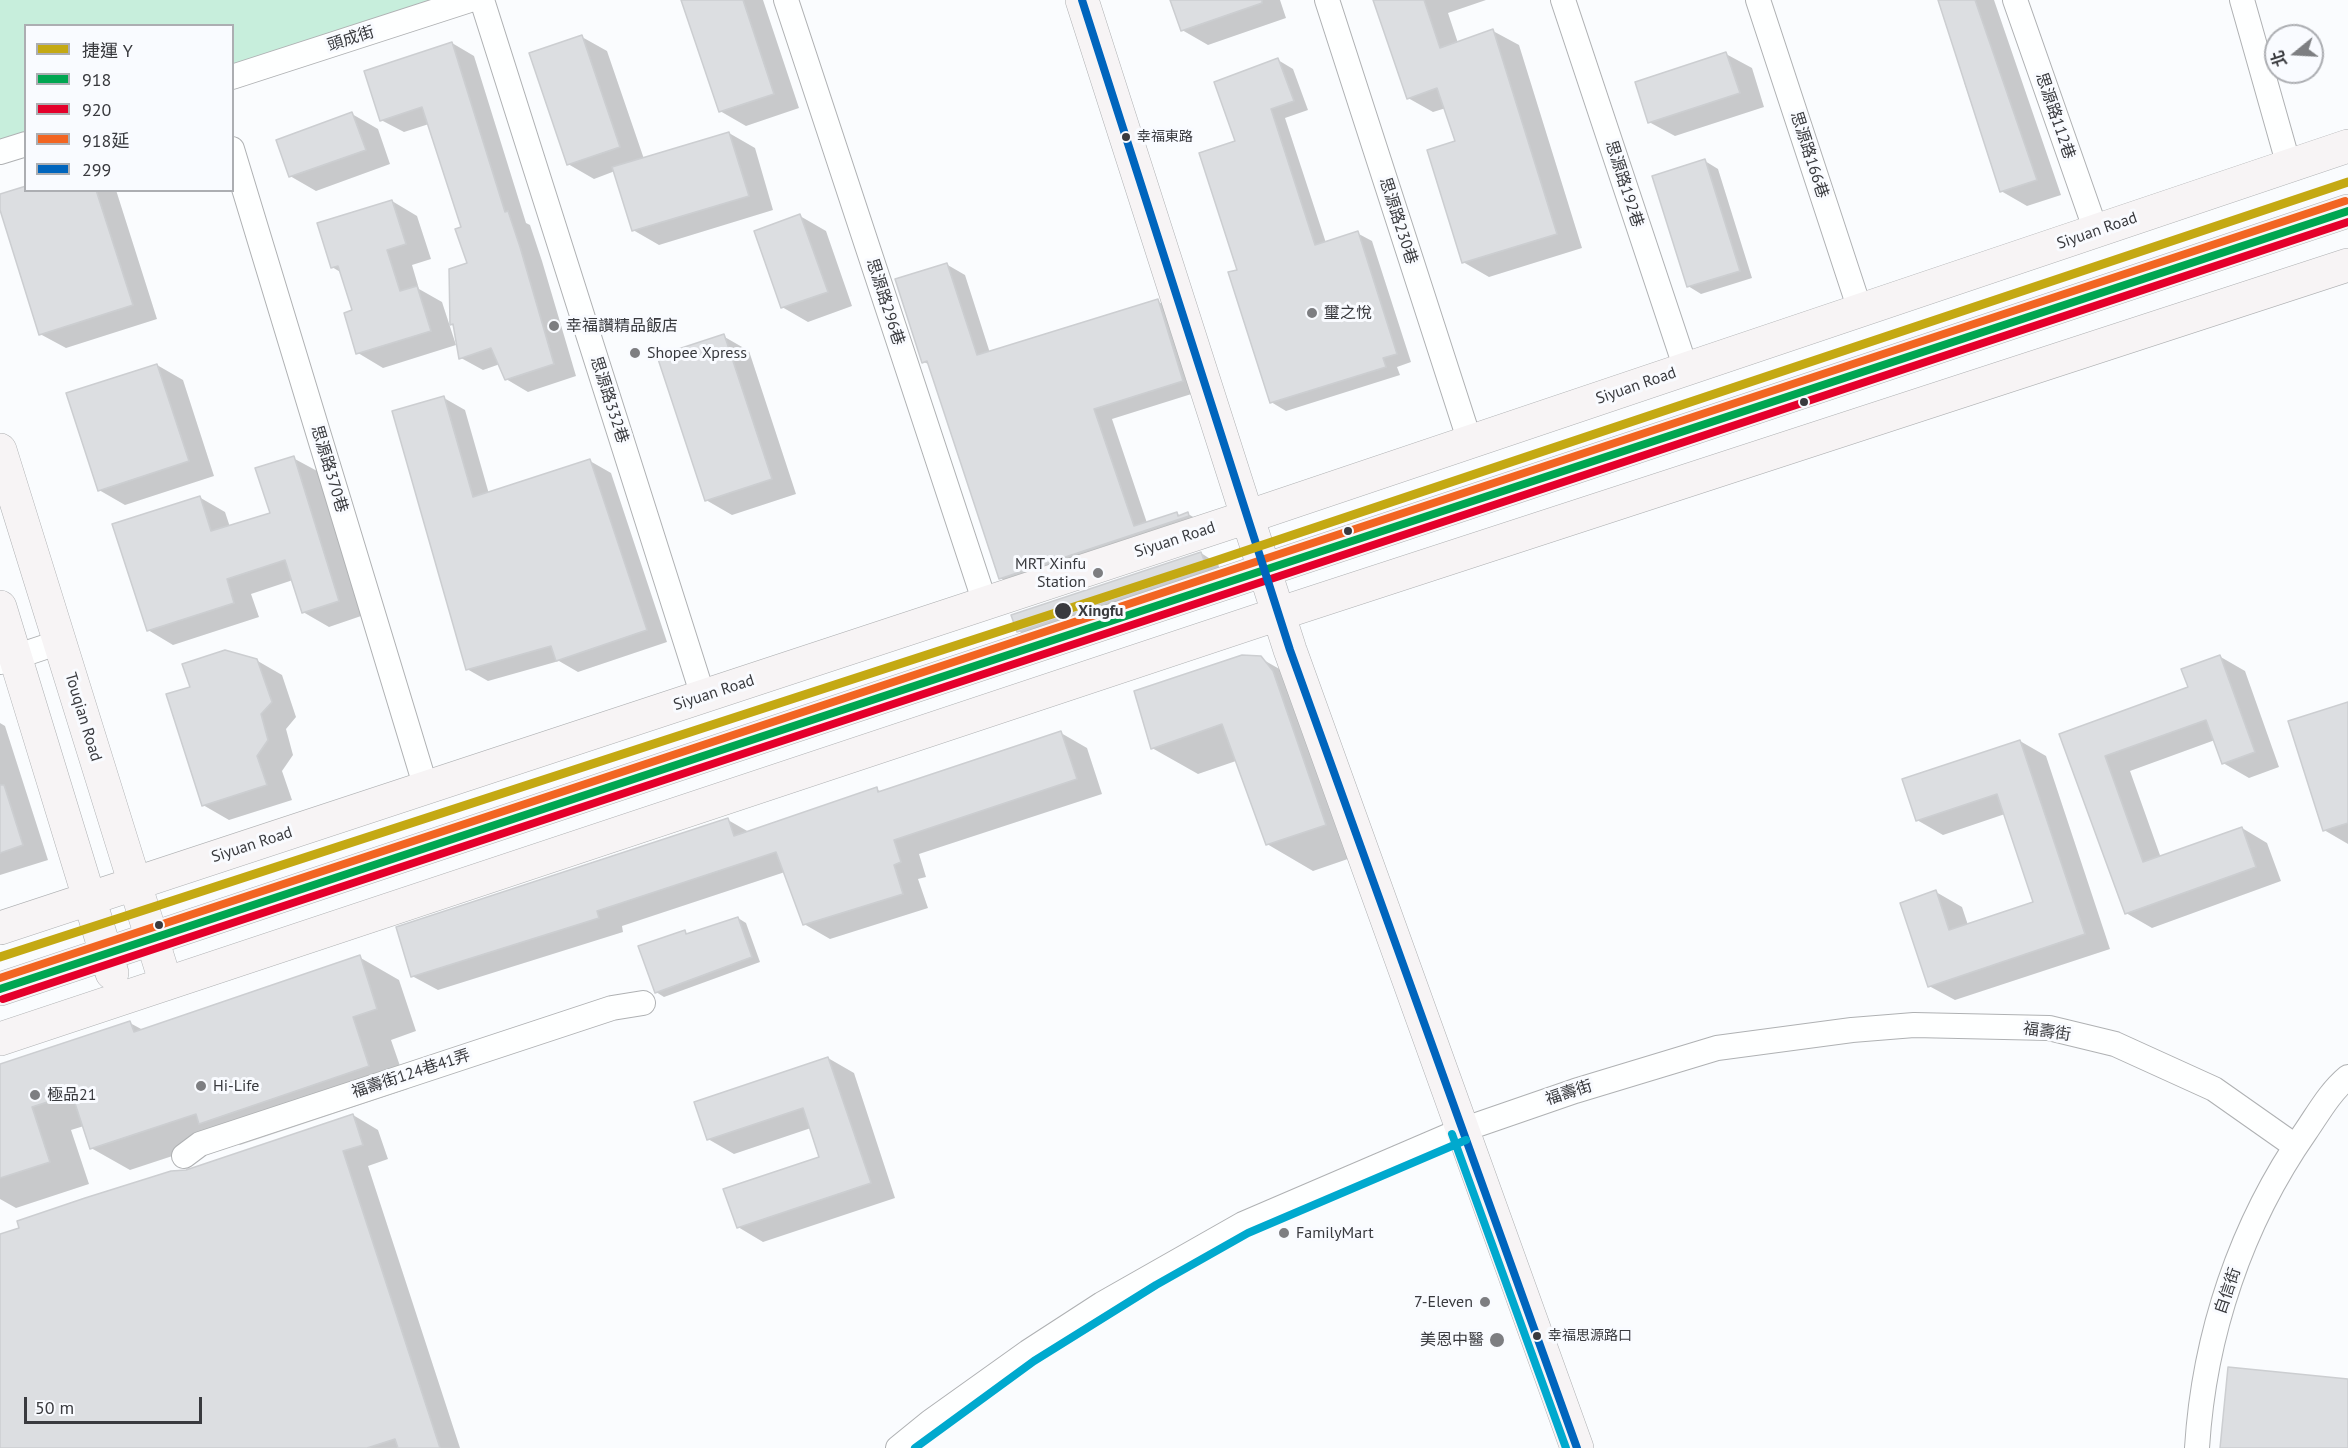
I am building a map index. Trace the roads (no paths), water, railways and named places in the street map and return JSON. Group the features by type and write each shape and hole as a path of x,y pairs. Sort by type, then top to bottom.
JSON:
{"main road":[{"path":"1082,0 1278,614 1577,1448"},
{"name":"Siyuan Road","path":"0,928 1247,517 2348,146"},
{"path":"0,989 2348,211"},
{"path":"0,1039 1278,614 2348,265"},
{"name":"Touqian Road","path":"0,450 166,984"},
{"path":"0,607 8,659 90,899 120,999"}],"street":[{"name":"頭成街","path":"234,76 470,0"},
{"name":"思源路332巷","path":"483,0 703,696"},
{"name":"思源路296巷","path":"786,0 985,603"},
{"name":"思源路230巷","path":"1327,0 1470,442"},
{"name":"思源路192巷","path":"1563,0 1686,369"},
{"name":"思源路166巷","path":"1758,0 1860,310"},
{"name":"思源路112巷","path":"2015,0 2096,231"},
{"path":"2242,0 2289,166"},
{"path":"0,152 24,145"},
{"name":"思源路370巷","path":"234,156 426,788"},
{"path":"8,659 60,642"},
{"name":"福壽街124巷41弄","path":"183,1156 200,1144 394,1079 612,1008 643,1003"},
{"name":"福壽街","path":"898,1448 1028,1352 1111,1298 1243,1224 1462,1130 1575,1091 1717,1048 1851,1030 1943,1025 2049,1028 2115,1044 2214,1089 2295,1146"},
{"name":"自信街","path":"2197,1448 2199,1411 2222,1303 2259,1206 2295,1146 2336,1087 2348,1077"}],"metro line":[{"name":"Y","path":"0,957 1212,562 2348,182"}],"place":[{"name":"幸福東路","path":"1126,137"},
{"name":"璽之悅","path":"1312,313"},
{"name":"幸福讚精品飯店","path":"554,326"},
{"name":"Shopee Xpress","path":"635,353"},
{"name":"MRT Xinfu Station","path":"1098,573"},
{"name":"Xingfu","path":"1063,611"},
{"name":"Hi-Life","path":"201,1086"},
{"name":"極品21","path":"35,1095"},
{"name":"FamilyMart","path":"1284,1233"},
{"name":"7-Eleven","path":"1485,1302"},
{"name":"幸福思源路口","path":"1537,1336"},
{"name":"美恩中醫","path":"1497,1340"}]}
